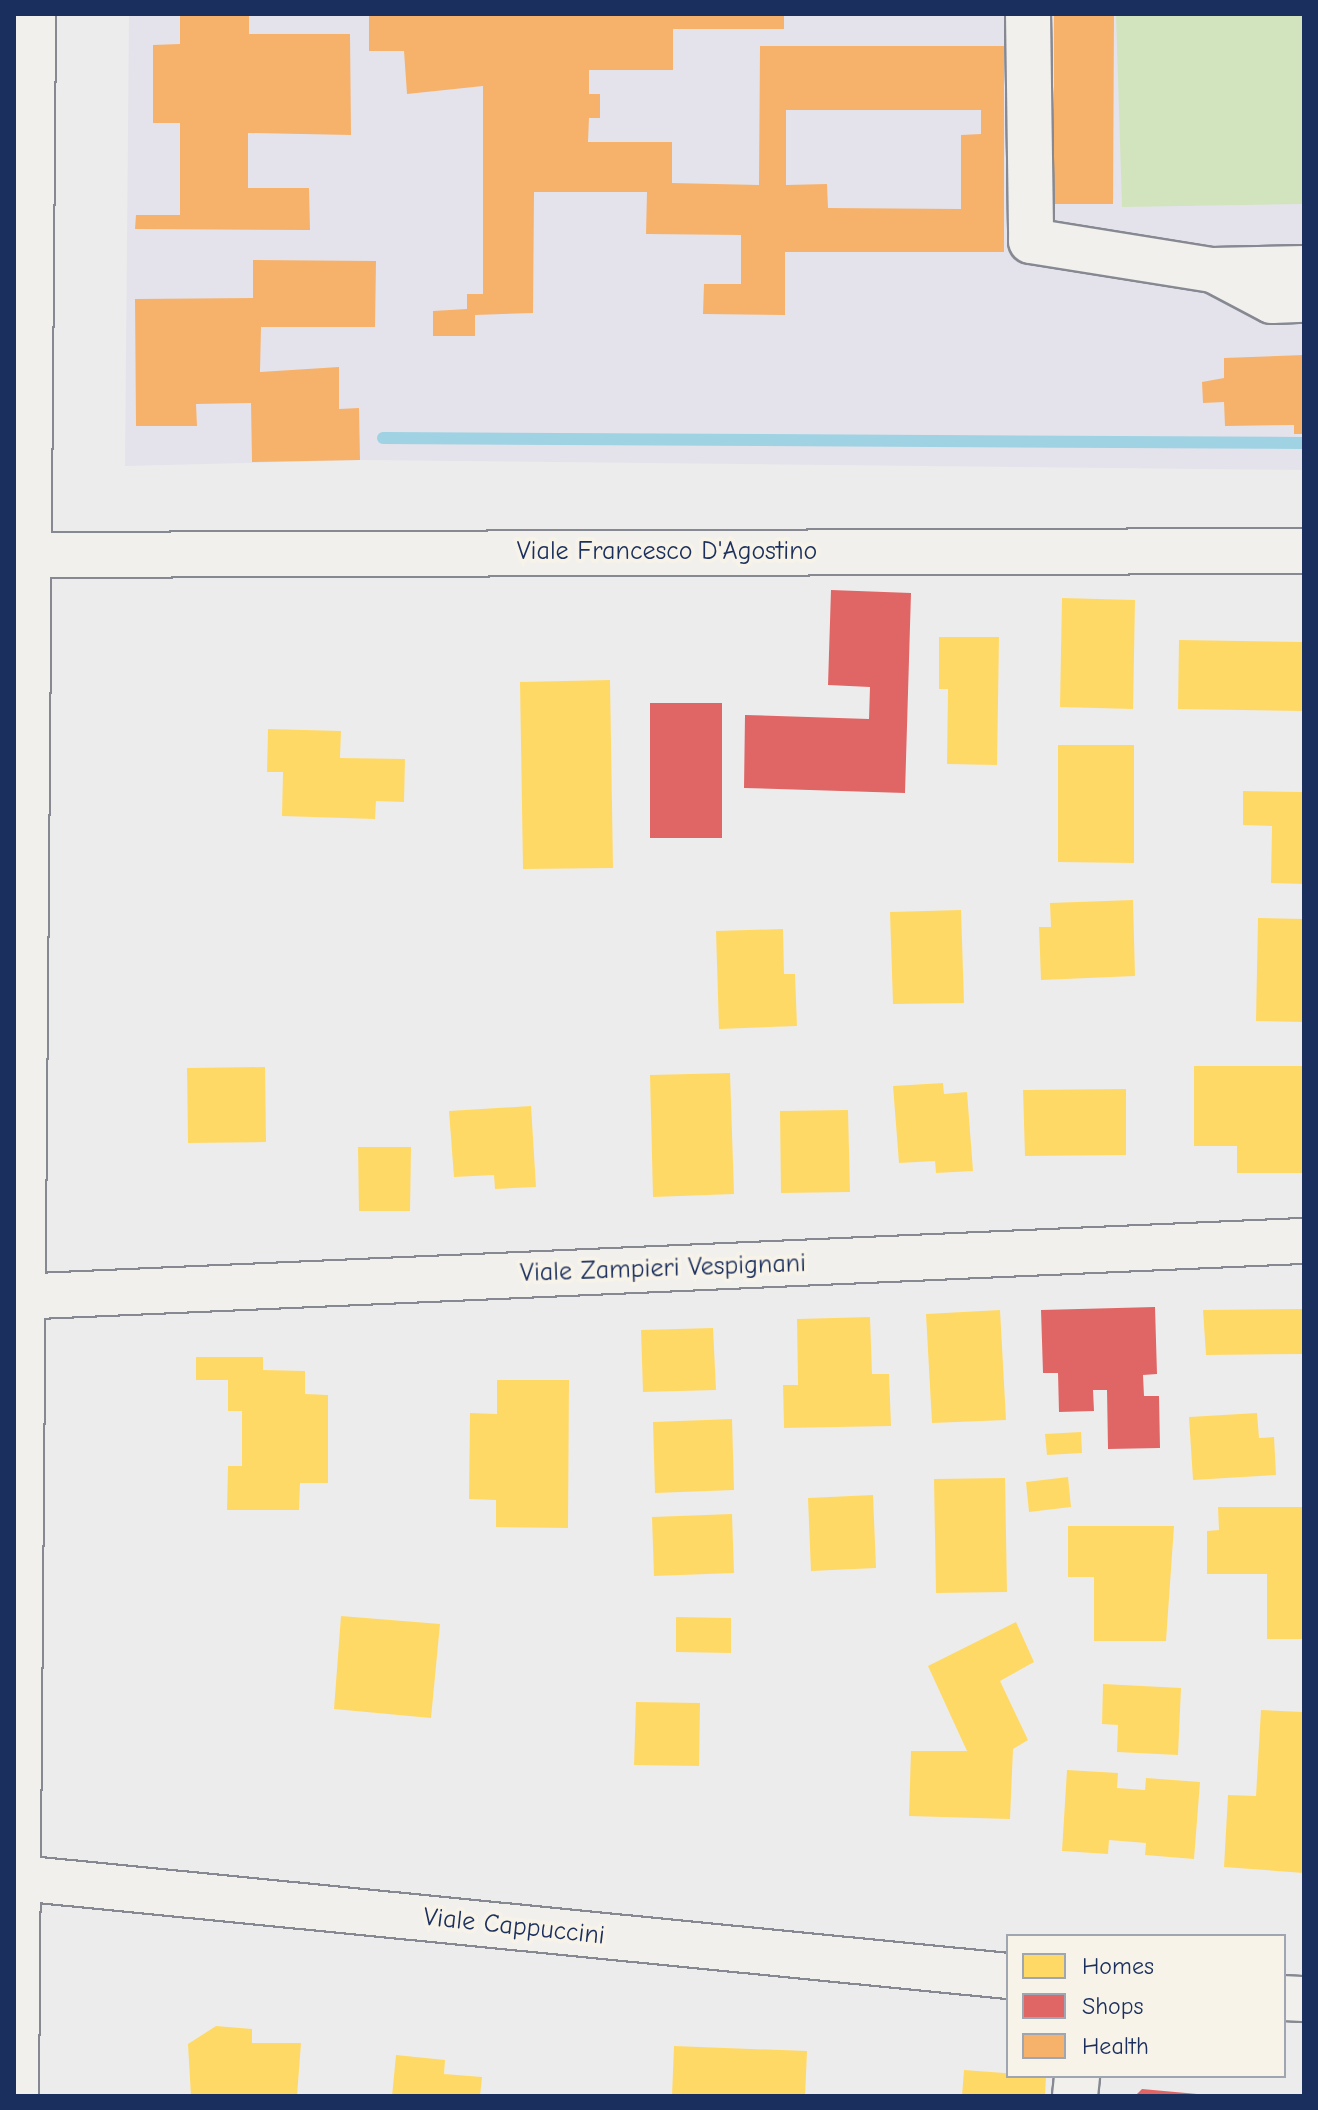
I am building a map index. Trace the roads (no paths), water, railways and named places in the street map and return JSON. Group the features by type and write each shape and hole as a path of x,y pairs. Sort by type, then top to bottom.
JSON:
{"street":[{"path":"16,2096 19,1878 19,548 33,14"},
{"path":"1028,14 1031,241 1213,270 1304,268"},
{"path":"1213,270 1272,301 1304,300"},
{"name":"Viale Francesco D'Agostino","path":"19,548 1304,551"},
{"name":"Viale Zampieri Vespignani","path":"18,1297 1304,1241"},
{"name":"Viale Cappuccini","path":"19,1878 1006,1976"}],"waterway":[{"path":"383,438 1304,443"}]}
